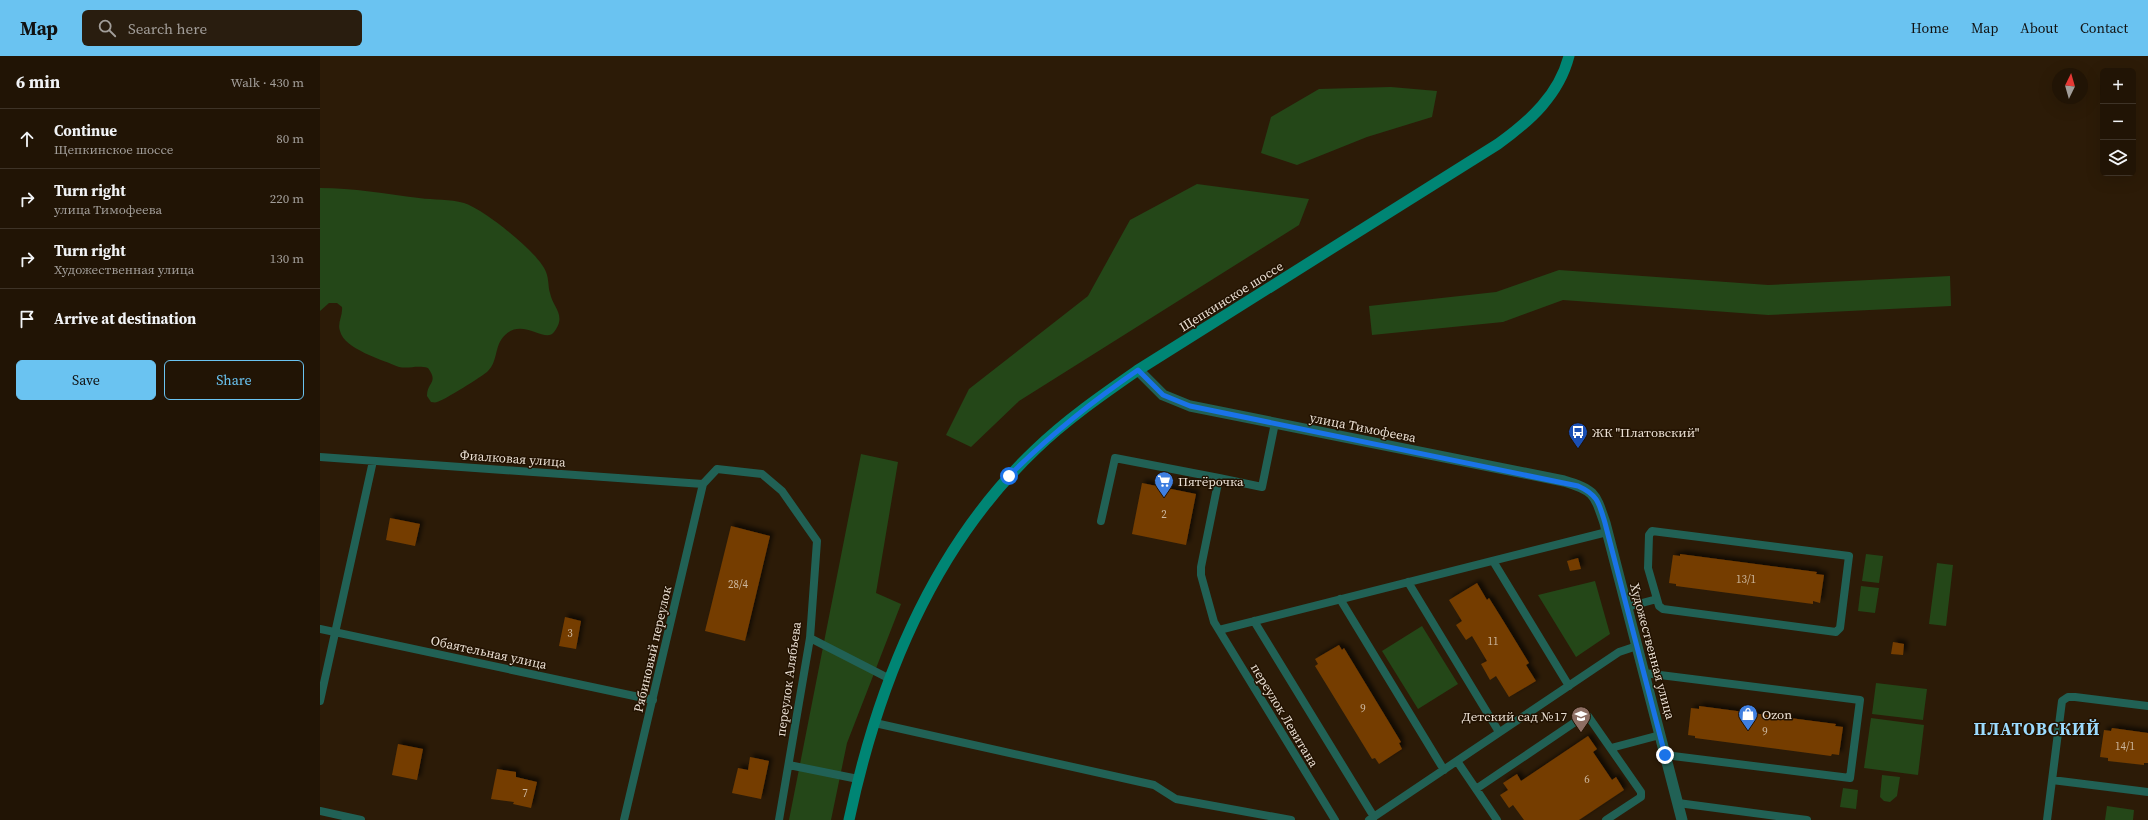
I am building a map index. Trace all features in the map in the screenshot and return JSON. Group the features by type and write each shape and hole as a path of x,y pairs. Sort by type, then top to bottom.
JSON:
{"main road":[{"name":"Щепкинское шоссе","path":"890,678 930,587 956,544 982,508 1009,476 1064,424 1093,401 1138,370 1498,144 1536,113 1549,98 1559,82 1569,56"},
{"path":"849,820 858,779 890,678"}],"street":[{"name":"улица Тимофеева","path":"1138,370 1154,388 1174,401 1190,406 1564,482 1592,492"},
{"name":"Художественная улица","path":"1592,492 1597,500 1607,532 1682,820"}],"lane":[{"path":"1101,521 1113,462 1116,458 1262,486 1275,423"},
{"name":"Фиалковая улица","path":"320,457 703,484"},
{"path":"320,701 373,461"},
{"name":"переулок Алябьева","path":"703,484 717,469 762,474 782,491 817,541 810,638 779,820"},
{"name":"переулок Левитана","path":"1219,478 1201,571 1214,622 1335,820"},
{"name":"Рябиновый переулок","path":"624,820 703,484"},
{"path":"1652,531 1849,556 1840,628 1836,632 1663,609 1659,606 1657,599 1648,568 1649,535 1652,531"},
{"path":"1219,630 1607,532"},
{"path":"1492,561 1569,686"},
{"path":"1408,582 1499,732"},
{"path":"1340,599 1444,770"},
{"path":"1627,607 1657,599"},
{"path":"1254,621 1371,818 1620,652 1637,646"},
{"name":"Обаятельная улица","path":"320,629 653,700"},
{"path":"810,638 890,678"},
{"path":"1644,673 1860,700 1850,778 1665,755"},
{"path":"2047,820 2062,701 2068,697 2074,697 2148,706"},
{"path":"1476,789 1584,716 1591,718 1642,795 1606,820"},
{"path":"875,724 1154,785 1176,799 1291,820"},
{"path":"1611,748 1660,735"},
{"path":"1457,761 1497,820"},
{"path":"789,765 858,779"},
{"path":"2052,780 2148,792"},
{"path":"1678,804 1807,820"},
{"path":"320,811 361,820"}],"green space":[{"path":"1391,87 1437,91 1432,117 1367,137 1297,165 1261,153 1271,117 1319,89"},
{"path":"1197,184 1309,199 1299,225 1019,401 971,447 946,435 969,389 1088,296 1130,220"},
{"path":"320,188 357,190 453,201 464,203 473,207 510,233 542,264 547,275 550,293 558,312 558,326 550,335 544,335 523,329 516,329 508,332 501,340 493,364 488,371 441,401 431,402 427,396 427,391 433,380 428,368 399,367 365,353 349,343 340,331 339,328 342,307 337,303 329,303 320,311"},
{"path":"1559,270 1768,285 1950,276 1951,306 1768,315 1563,300 1503,322 1372,335 1369,306 1496,292"},
{"path":"861,454 898,462 876,593 901,604 847,743 831,820 789,820"},
{"path":"1866,554 1883,556 1879,583 1862,581"},
{"path":"1937,563 1953,565 1946,626 1929,624"},
{"path":"1595,581 1610,634 1576,657 1538,595"},
{"path":"1861,586 1879,588 1875,613 1858,611"},
{"path":"1422,626 1458,684 1418,709 1382,651"},
{"path":"1876,683 1927,689 1923,720 1872,714"},
{"path":"1871,718 1924,725 1918,775 1864,768"},
{"path":"1882,775 1900,777 1897,796 1890,802 1884,801 1880,797"},
{"path":"1843,788 1858,790 1856,809 1840,807"},
{"path":"2107,806 2134,810 2133,820 2105,820"}],"building":[{"path":"1142,483 1196,494 1186,545 1132,534"},
{"path":"390,518 420,524 415,546 386,540"},
{"path":"731,526 770,536 745,641 705,631"},
{"path":"1680,554 1817,572 1816,574 1824,575 1820,603 1813,601 1813,604 1676,586 1676,584 1669,583 1673,555 1680,556"},
{"path":"1578,558 1581,569 1570,571 1567,561"},
{"path":"1477,583 1487,600 1489,598 1529,663 1526,665 1536,681 1509,697 1496,676 1490,680 1481,664 1487,661 1472,636 1466,640 1456,625 1462,621 1449,600"},
{"path":"565,617 581,621 576,649 559,646"},
{"path":"1893,642 1904,644 1903,655 1891,654"},
{"path":"1339,645 1342,650 1344,648 1401,742 1399,743 1402,749 1379,764 1375,758 1372,759 1315,666 1318,664 1315,659"},
{"path":"1699,706 1836,724 1835,726 1843,727 1839,755 1832,754 1831,756 1695,738 1695,736 1688,735 1691,708 1699,709"},
{"path":"2112,728 2148,733 2148,763 2144,763 2144,765 2108,761 2108,758 2100,757 2104,730 2111,731"},
{"path":"1588,736 1597,749 1593,752 1612,780 1616,777 1624,790 1579,820 1524,820 1513,805 1509,808 1500,795 1508,790 1503,783 1517,774 1521,781"},
{"path":"398,744 423,749 417,780 392,775"},
{"path":"750,757 769,761 761,799 732,793 738,768 748,770"},
{"path":"497,769 516,772 516,777 537,782 531,808 513,804 514,802 491,799"}],"place":[{"name":"ЖК \"Платовский\"","path":"1578,449"},
{"name":"Пятёрочка","path":"1164,498"},
{"name":"Ozon","path":"1748,731"},
{"name":"Детский сад №17","path":"1581,733"}],"district":[{"name":"ПЛАТОВСКИЙ","path":"2037,729"}],"route":[{"path":"1009,476 1064,424 1093,401 1138,370 1154,388 1163,395 1174,401 1190,406 1578,486 1592,492 1597,500 1605,523 1665,755"}]}
